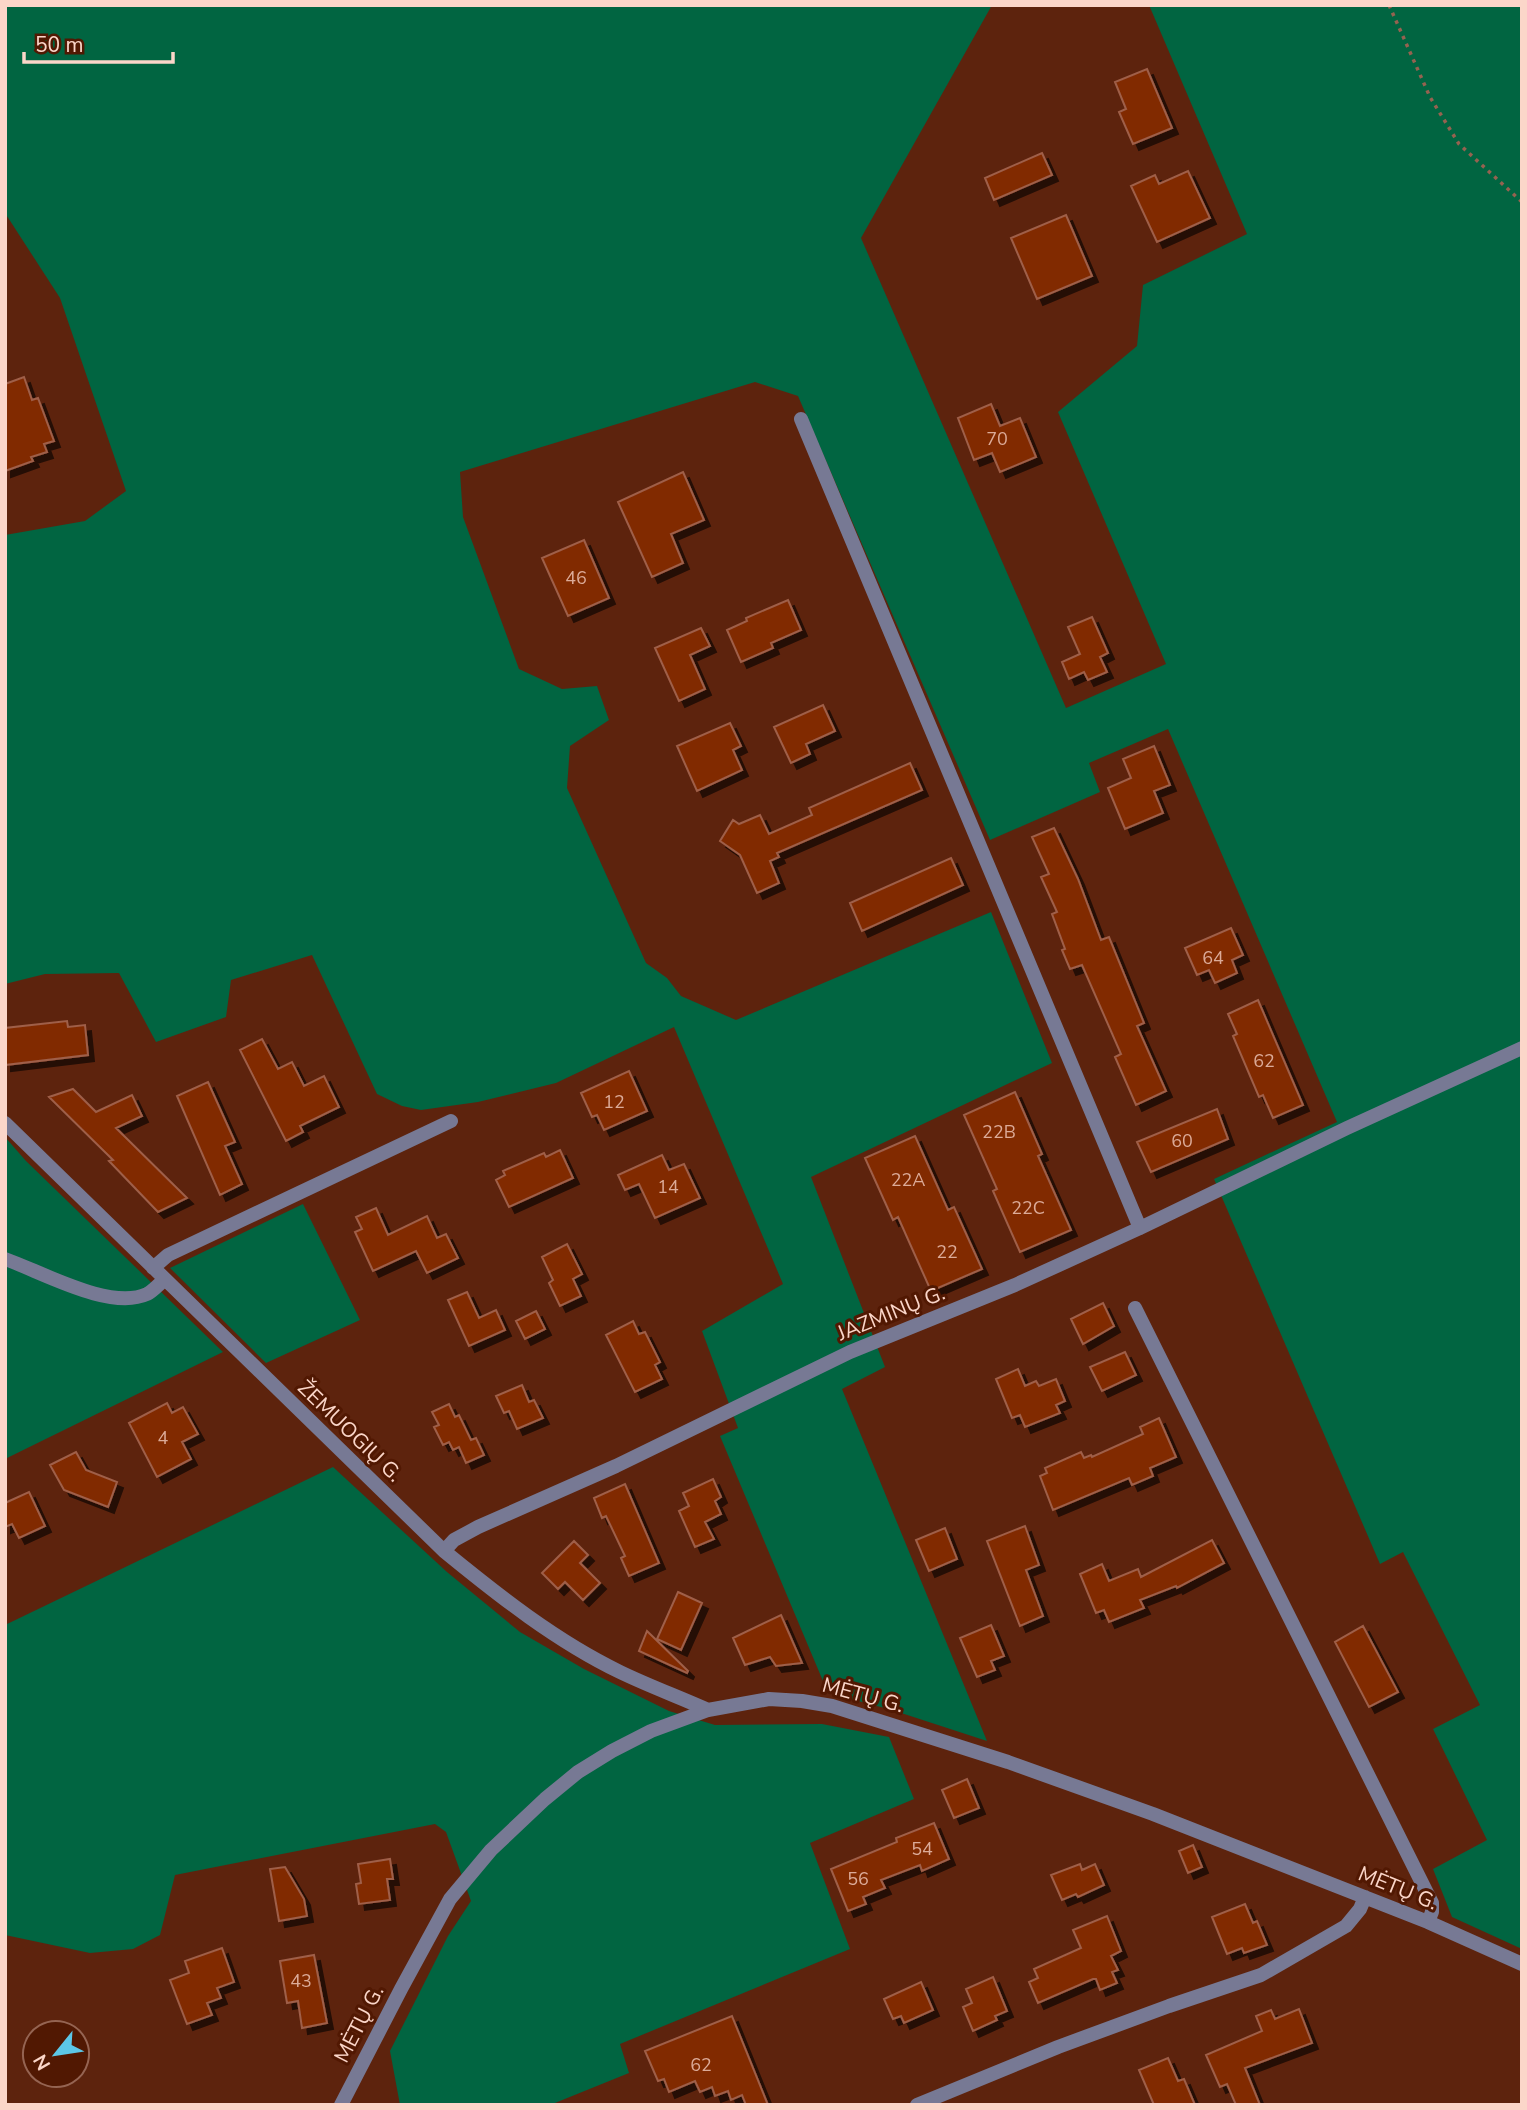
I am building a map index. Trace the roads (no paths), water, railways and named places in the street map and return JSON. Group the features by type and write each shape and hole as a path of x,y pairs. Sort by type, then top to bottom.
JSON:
{"street":[{"path":"801,419 1140,1228"},
{"name":"JAZMINŲ G.","path":"444,1551 454,1540 478,1527 616,1466 850,1352 1015,1285 1522,1048"},
{"path":"153,1268 168,1255 451,1121"},
{"name":"ŽEMUOGIŲ G.","path":"5,1123 444,1551 543,1627 619,1671 708,1710"},
{"path":"5,1259 104,1297 128,1298 148,1293 164,1280"},
{"path":"1135,1308 1432,1903 1428,1922"},
{"name":"MĖTŲ G.","path":"341,2105 450,1899 491,1850 578,1772 612,1751 651,1731 708,1710 769,1699 832,1706 1051,1777 1428,1922 1522,1964"},
{"path":"917,2105 1094,2033 1261,1975 1346,1926 1360,1909 1365,1897"}]}
